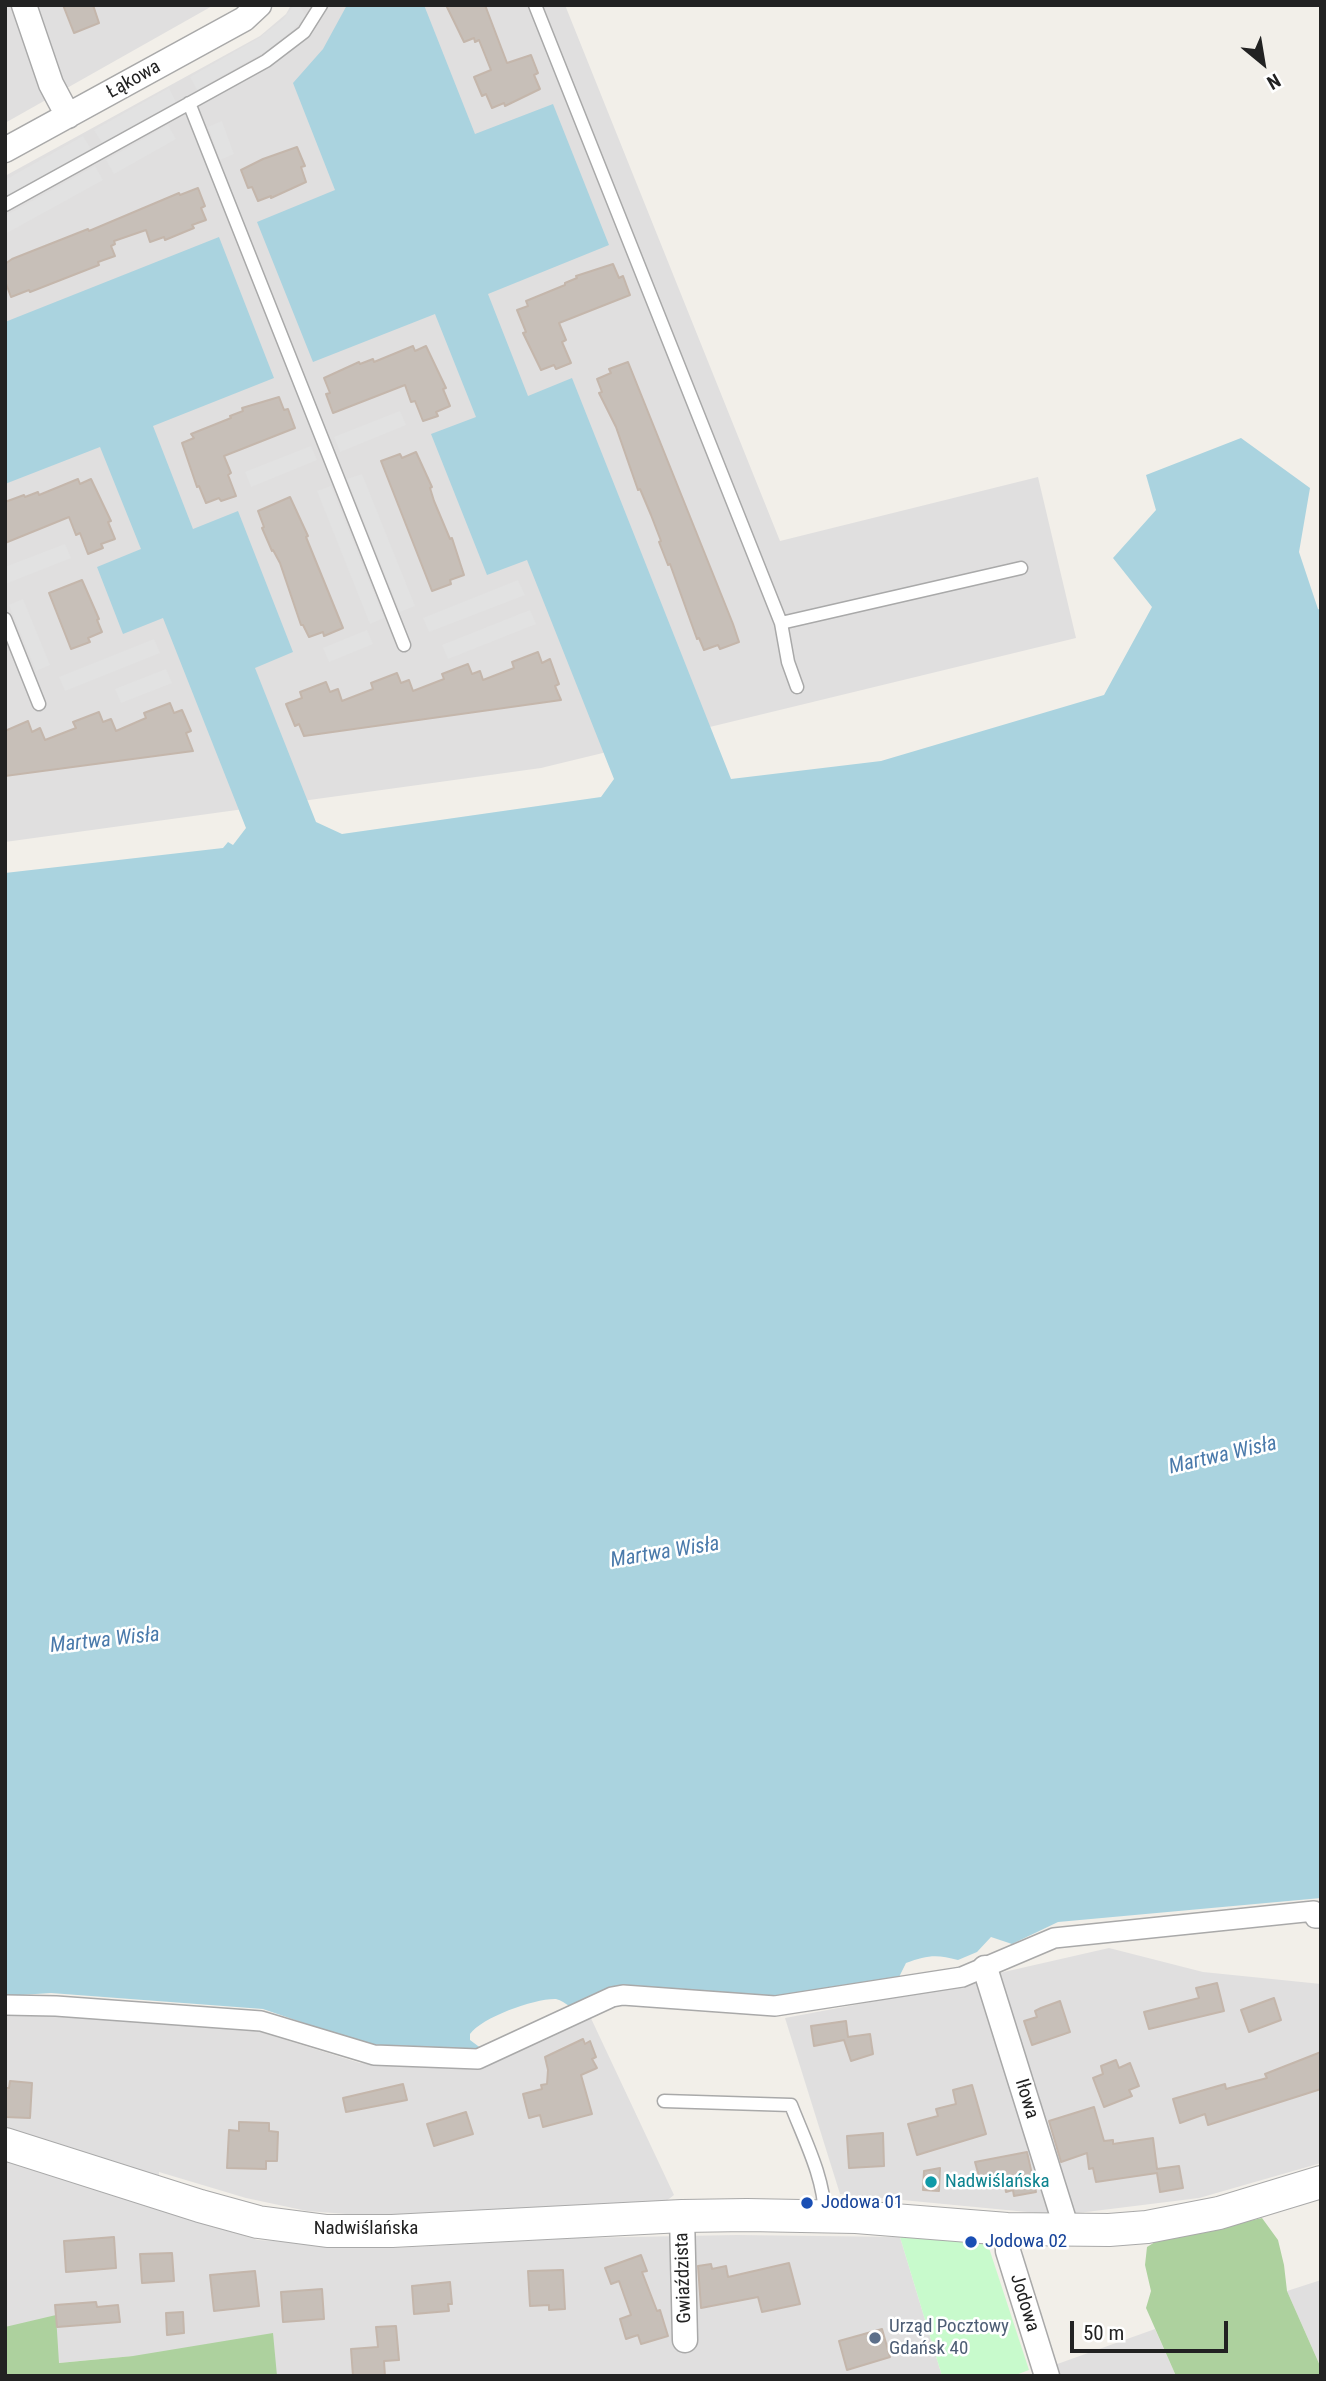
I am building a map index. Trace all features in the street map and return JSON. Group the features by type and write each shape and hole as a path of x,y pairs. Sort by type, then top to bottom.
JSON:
{"street":[{"path":"24,5 51,84 68,116"},
{"name":"Łąkowa","path":"5,150 244,19 259,5"},
{"path":"5,2005 56,2006 261,2021 374,2056 478,2059 612,1997 623,1995 775,2007 962,1977 1054,1938 1314,1912 1315,1919 1321,1918"},
{"name":"Iłowa","path":"985,1968 1063,2217 1062,2230"},
{"name":"Nadwiślańska","path":"5,2144 200,2206 258,2222 305,2229 392,2231 682,2216 825,2216 1007,2229 1147,2227 1219,2213 1321,2182"},
{"name":"Gwiaździsta","path":"682,2216 685,2340"},
{"name":"Jodowa","path":"1007,2229 1008,2251 1046,2376"}],"lane":[{"path":"535,5 782,623 788,662 797,687"},
{"path":"5,205 266,61 304,32 317,6"},
{"path":"189,103 404,645"},
{"path":"782,623 1021,568"},
{"path":"5,619 39,704"},
{"path":"664,2101 791,2105 818,2173 824,2194 825,2216"}],"shaded area":[{"path":"5,5 214,5 5,123"},
{"path":"291,5 565,5 780,541 1038,477 1076,638 541,768 5,842 5,176 260,36 286,14"},
{"path":"294,5 300,5 306,16 293,30 268,50 197,90 190,77 259,38 283,19"},
{"path":"169,88 176,102 102,143 94,130"},
{"path":"222,121 234,154 220,160 208,127"},
{"path":"168,125 176,139 114,174 106,160"},
{"path":"83,136 91,149 5,197 5,180"},
{"path":"95,166 103,180 5,234 5,216"},
{"path":"400,411 406,425 340,452 334,437"},
{"path":"311,446 317,460 251,487 245,472"},
{"path":"362,474 415,606 400,612 347,479"},
{"path":"331,486 384,618 370,624 317,491"},
{"path":"65,544 71,558 5,584 5,567"},
{"path":"518,580 525,595 429,632 423,618"},
{"path":"23,599 50,665 36,671 9,605"},
{"path":"530,610 536,624 448,659 442,645"},
{"path":"367,630 373,644 329,662 323,648"},
{"path":"154,639 160,653 65,691 59,677"},
{"path":"166,669 172,683 121,703 115,689"},
{"path":"1109,1948 1203,1972 1321,1984 1321,2163 1199,2198 1070,2214 995,1974"},
{"path":"982,1981 1052,2209 1048,2214 840,2194 785,2018"},
{"path":"5,2011 159,2019 161,2024 257,2031 360,2063 473,2069 588,2012 674,2195 665,2202 398,2218 307,2211 246,2198 159,2172 159,2183 5,2137"},
{"path":"5,2161 258,2240 394,2248 575,2238 737,2235 900,2237 942,2376 275,2376 133,2356 58,2363 5,2337"},
{"path":"1321,2280 1321,2368 1287,2291"},
{"path":"1155,2329 1176,2376 1052,2376 1049,2367"}],"green space":[{"path":"1262,2218 1278,2240 1287,2291 1321,2368 1321,2376 1176,2376 1146,2308 1151,2291 1145,2265 1147,2247 1155,2242"},
{"path":"900,2237 983,2242 989,2248 1029,2370 1013,2376 942,2376"},
{"path":"56,2315 59,2363 133,2356 273,2333 277,2376 5,2376 5,2327"}],"water":[{"name":"Martwa Wisła","path":"347,5 424,5 475,134 553,104 609,245 488,294 528,396 572,378 731,779 881,761 1104,695 1152,607 1113,558 1156,510 1146,475 1241,438 1310,488 1299,552 1318,609 1321,610 1321,1898 1058,1922 1012,1944 991,1937 977,1952 958,1960 938,1956 913,1960 906,1963 899,1977 777,1999 614,1987 571,2007 558,2000 547,2000 523,2005 497,2015 470,2034 470,2040 482,2049 477,2051 365,2044 263,2009 51,1993 5,1996 5,873 223,848 228,842 233,845 246,828 163,618 123,634 97,567 141,549 100,447 5,484 5,322 219,237 274,378 153,426 193,529 238,511 293,652 255,668 316,822 342,834 601,797 614,779 527,560 487,575 431,434 476,417 435,314 313,362 257,222 335,190 293,83 323,49"}],"building":[{"path":"63,5 93,5 99,23 74,33"},
{"path":"446,5 485,5 507,63 531,55 538,73 534,75 540,89 505,106 504,103 492,108 486,94 482,96 474,77 491,70 479,40 475,42 474,38 464,42"},
{"path":"297,147 305,166 301,167 306,182 258,201 252,187 248,188 241,170"},
{"path":"198,188 205,206 201,208 206,220 192,225 194,228 165,240 164,237 150,242 146,230 114,241 115,244 111,246 115,256 98,262 99,265 11,297 5,281 5,264 12,259 88,229 89,231 179,193 180,195"},
{"path":"613,264 619,278 623,276 630,295 559,323 566,340 562,342 571,363 556,369 554,365 541,370 523,333 526,332 517,310 528,306 526,301 565,285 577,278 576,276"},
{"path":"413,346 415,351 426,346 446,388 443,389 450,406 436,412 438,416 423,421 415,401 411,402 405,385 333,413 324,378 359,362 360,364 373,359 374,362"},
{"path":"628,362 739,642 720,649 718,645 704,650 699,638 697,639 616,427 599,393 602,392 597,379 611,373 609,369"},
{"path":"279,397 284,410 288,409 295,428 224,456 236,496 206,503 199,486 197,487 182,443 194,438 191,434 231,418 230,416 243,411 242,408"},
{"path":"416,452 432,487 430,488 434,501 450,539 452,538 464,575 450,580 451,584 432,591 381,461 400,454 402,458"},
{"path":"78,479 80,484 91,479 111,521 108,522 115,539 101,544 103,548 88,554 80,533 76,535 69,517 5,543 5,502 38,492 39,495"},
{"path":"290,497 343,628 324,636 323,632 309,637 301,625 280,563 262,528 264,527 258,511"},
{"path":"82,580 102,632 88,638 90,642 71,649 49,593"},
{"path":"538,652 542,663 550,659 559,684 555,686 561,700 304,736 299,724 295,726 286,704 302,698 300,692 326,682 330,692 338,689 342,701 373,689 371,683 397,673 401,683 409,680 413,691 444,679 442,674 468,664 472,674 480,671 483,680 514,668 512,662"},
{"path":"170,703 174,713 182,710 191,731 186,733 193,751 5,776 5,731 28,721 32,732 40,728 45,740 76,728 73,722 99,712 103,722 111,719 116,731 146,718 144,713"},
{"path":"1217,1983 1224,2011 1149,2029 1144,2012 1199,1998 1196,1988"},
{"path":"1274,1998 1281,2020 1249,2032 1241,2010"},
{"path":"1060,2001 1070,2032 1032,2045 1024,2021 1037,2017 1035,2011"},
{"path":"846,2021 848,2037 870,2034 873,2054 851,2061 844,2040 814,2046 811,2026"},
{"path":"583,2039 585,2044 590,2041 596,2057 592,2059 597,2068 581,2075 592,2114 543,2127 540,2115 529,2118 523,2094 542,2089 541,2085 547,2084 545,2057"},
{"path":"1321,2052 1321,2089 1208,2125 1205,2114 1180,2123 1173,2099 1225,2084 1226,2089 1267,2078 1265,2074"},
{"path":"1116,2060 1119,2068 1130,2063 1139,2086 1129,2090 1132,2096 1104,2107 1093,2078 1103,2074 1101,2066"},
{"path":"10,2081 32,2083 30,2118 5,2117 5,2088 9,2088"},
{"path":"403,2084 407,2100 346,2112 343,2098"},
{"path":"972,2085 986,2134 917,2155 908,2124 938,2116 936,2109 956,2104 953,2090"},
{"path":"1094,2107 1104,2141 1113,2140 1113,2144 1153,2138 1157,2169 1179,2166 1183,2188 1160,2192 1157,2173 1096,2182 1093,2168 1089,2169 1087,2153 1061,2162 1049,2121"},
{"path":"466,2112 473,2134 434,2146 427,2124"},
{"path":"239,2122 269,2123 269,2131 278,2132 277,2161 266,2161 266,2169 227,2168 229,2130 239,2131"},
{"path":"883,2133 884,2166 849,2168 847,2136"},
{"path":"1027,2152 1036,2192 1014,2196 1013,2190 1006,2192 1004,2181 982,2187 975,2162"},
{"name":"Nadwiślańska","path":"940,2168 939,2191 923,2190 924,2171"},
{"path":"114,2237 116,2268 66,2272 64,2241"},
{"path":"172,2253 174,2281 142,2283 140,2254"},
{"path":"641,2255 647,2271 642,2272 657,2311 660,2310 668,2336 641,2344 638,2335 626,2339 620,2319 631,2315 619,2281 611,2284 605,2268"},
{"path":"789,2263 800,2304 762,2312 758,2297 701,2308 698,2266 711,2264 712,2269 726,2266 728,2277"},
{"path":"563,2270 565,2309 549,2310 549,2305 530,2306 528,2271"},
{"path":"255,2271 259,2306 214,2311 210,2275"},
{"path":"450,2282 452,2304 448,2304 449,2311 414,2314 412,2286"},
{"path":"322,2289 324,2319 283,2322 281,2292"},
{"path":"96,2302 97,2307 118,2305 120,2322 57,2327 55,2305"},
{"path":"183,2312 184,2333 167,2335 166,2313"},
{"path":"396,2326 399,2360 384,2361 385,2376 353,2376 351,2349 378,2347 376,2327"},
{"path":"882,2329 890,2357 847,2370 839,2341"}],"place":[{"name":"Nadwiślańska","path":"931,2182"},
{"name":"Jodowa 01","path":"807,2203"},
{"name":"Jodowa 02","path":"971,2242"},
{"name":"Urząd Pocztowy Gdańsk 40","path":"875,2338"}]}
